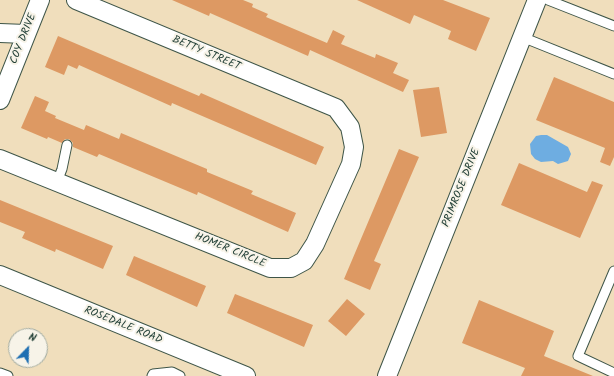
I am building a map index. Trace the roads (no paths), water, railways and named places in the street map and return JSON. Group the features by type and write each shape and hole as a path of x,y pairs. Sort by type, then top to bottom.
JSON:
{"street":[{"name":"COY DRIVE","path":"0,100 40,0"},
{"name":"BETTY STREET","path":"76,0 336,108"},
{"name":"PRIMROSE DRIVE","path":"387,376 537,0"},
{"path":"0,33 26,34"},
{"name":"HOMER CIRCLE","path":"0,159 270,268 290,268 304,261 315,244 351,164 354,147 350,127 336,108"},
{"name":"ROSEDALE ROAD","path":"0,275 246,376"}],"lane":[{"path":"548,0 614,26"},
{"path":"522,37 614,74"},
{"path":"57,182 62,169 67,145"},
{"path":"614,272 578,356 614,372"},
{"path":"152,376 153,374 172,372 180,376"},
{"path":"0,373 8,376"}],"water":[{"path":"547,135 568,147 571,154 568,161 558,164 553,161 541,162 535,159 531,154 530,144 536,136"}]}
